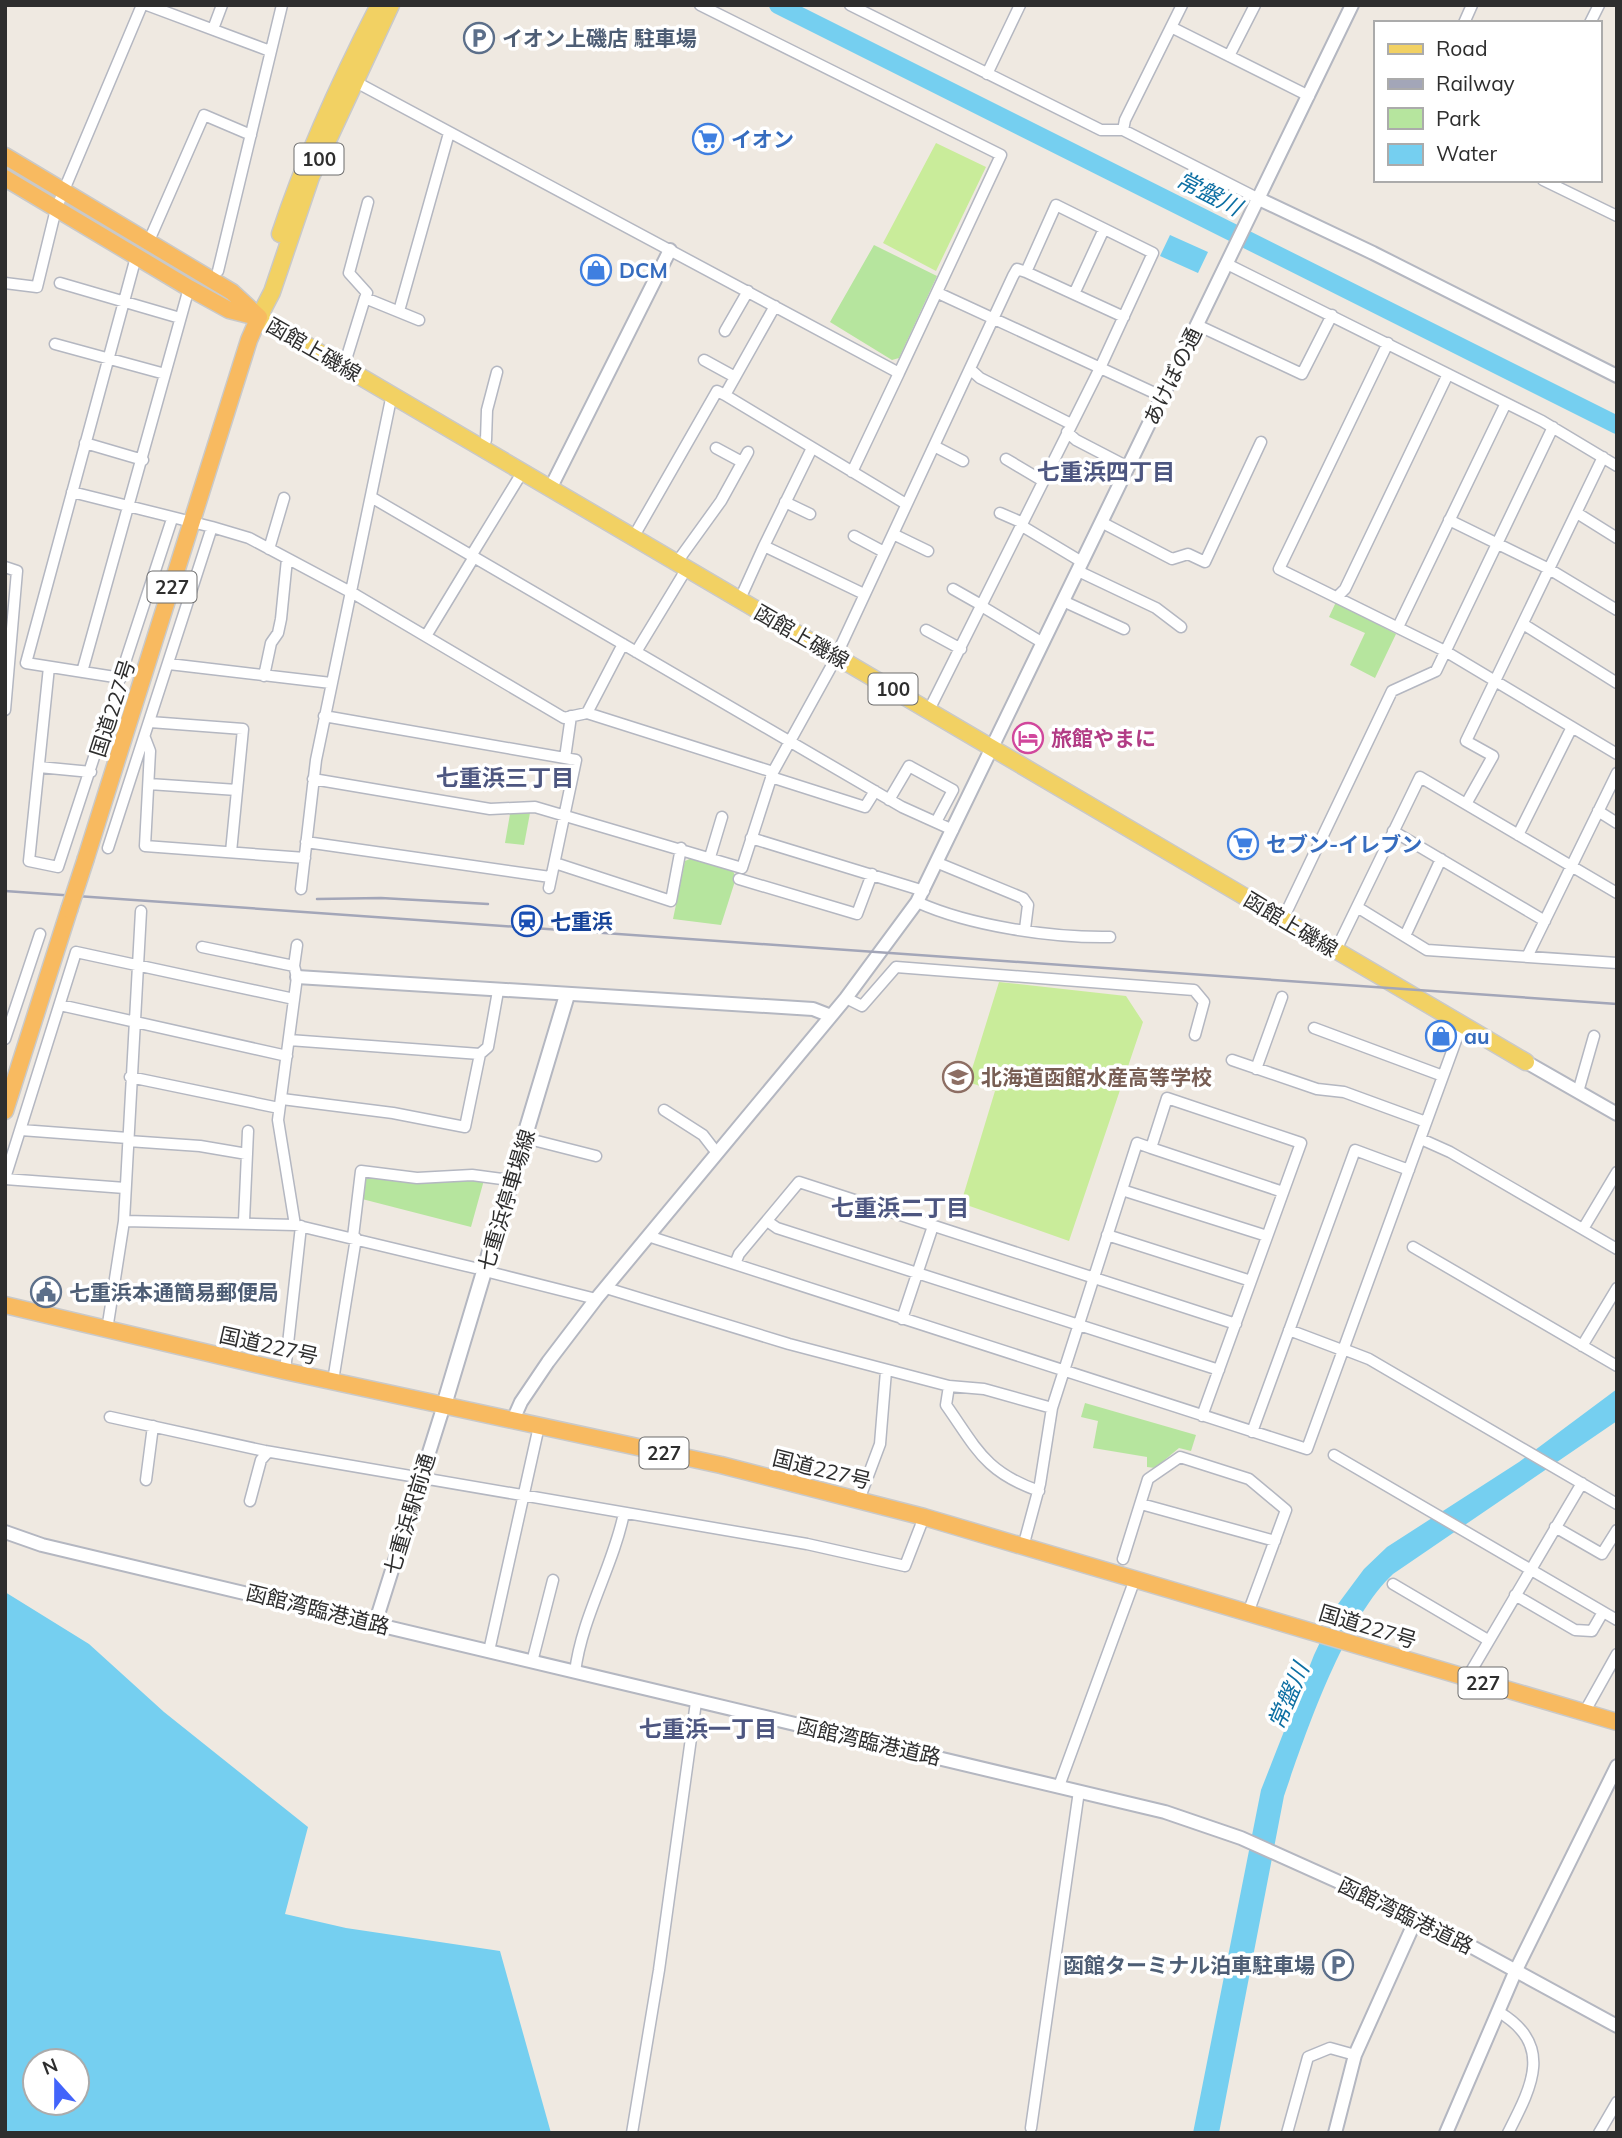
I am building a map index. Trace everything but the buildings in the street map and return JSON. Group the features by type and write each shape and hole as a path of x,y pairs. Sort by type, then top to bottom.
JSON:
{"highway":[{"path":"5,156 232,292 259,317"},
{"path":"5,178 229,310 259,317"},
{"name":"国道227号","path":"5,1111 259,317"},
{"name":"国道227号","path":"5,1305 285,1371 721,1465 859,1500 1617,1722"}],"main road":[{"name":"函館上磯線","path":"259,317 262,289 299,177 341,80 379,5"},
{"name":"函館上磯線","path":"259,317 272,292 311,177 391,5"},
{"name":"函館上磯線","path":"259,317 1526,1062"},
{"name":"七重浜停車場線","path":"444,1405 480,1269 525,1139 567,995"}],"street":[{"path":"5,284 37,288 56,209 144,5 270,51"},
{"path":"213,29 222,5"},
{"path":"218,271 282,5"},
{"path":"700,5 1001,155 852,472"},
{"path":"850,5 1101,130 1123,130 1397,264 1617,376"},
{"path":"987,74 1020,5"},
{"path":"1123,130 1125,120 1182,5"},
{"path":"1229,56 1255,5"},
{"name":"あけぼの通","path":"513,1420 521,1402 548,1362 596,1299 846,998 924,891 1352,5"},
{"path":"1465,21 1472,5"},
{"path":"1591,21 1599,5"},
{"path":"1171,27 1308,96"},
{"path":"354,81 899,373"},
{"path":"148,243 204,115 251,135"},
{"path":"399,311 449,133"},
{"path":"1547,182 1617,216"},
{"path":"344,366 367,293 349,273 369,202"},
{"path":"929,710 983,607 1153,253 1056,205 1026,272"},
{"path":"1074,294 1104,229"},
{"path":"551,487 670,250"},
{"path":"121,678 26,663 136,257"},
{"path":"1229,260 1553,427 1617,466"},
{"path":"313,779 490,809 535,807 565,813 741,868 772,775 835,655 1017,269 1124,317"},
{"path":"61,283 180,318"},
{"path":"82,671 189,288"},
{"path":"725,331 748,291"},
{"path":"938,293 1161,396"},
{"path":"365,298 419,320"},
{"path":"725,395 775,306"},
{"path":"1197,324 1302,374 1332,315"},
{"path":"1388,343 1279,569 1445,651 1496,679 1617,754"},
{"path":"55,344 165,374"},
{"path":"704,360 735,377"},
{"path":"970,369 980,378 1069,428 1076,440 1128,467"},
{"path":"486,440 487,410 497,372"},
{"path":"1337,597 1345,589 1448,374"},
{"path":"638,528 716,391 906,504"},
{"path":"301,889 313,779 324,716 392,394"},
{"path":"1398,627 1506,403"},
{"path":"1283,919 1392,691 1436,671 1553,427"},
{"path":"1101,522 1172,559 1188,554 1205,562 1261,442"},
{"path":"85,443 143,460"},
{"path":"934,446 963,461"},
{"path":"740,599 811,447"},
{"path":"716,448 742,462"},
{"path":"636,652 682,565 748,452"},
{"path":"1466,804 1493,756 1466,741 1603,457"},
{"path":"1006,460 1043,481"},
{"path":"426,636 523,471"},
{"path":"72,492 249,538 349,592 564,718 587,713 865,807 875,791"},
{"path":"371,497 889,800 953,830"},
{"path":"269,549 284,498"},
{"path":"785,502 810,514"},
{"path":"1000,513 1023,525 1080,566 1156,608 1181,627"},
{"path":"1577,513 1617,538"},
{"path":"49,667 29,861 58,867 172,519"},
{"path":"1449,520 1549,569 1617,610"},
{"path":"108,848 212,527"},
{"path":"893,534 928,551"},
{"path":"854,536 884,552"},
{"path":"764,546 864,594"},
{"path":"264,676 271,643 278,633 281,619 287,559"},
{"path":"5,567 17,571 5,710"},
{"path":"953,589 1043,643"},
{"path":"1063,601 1124,629"},
{"path":"1523,624 1617,683"},
{"path":"926,630 961,649"},
{"path":"587,713 623,644"},
{"path":"169,664 331,683"},
{"path":"324,716 576,760 549,888"},
{"path":"565,758 571,716"},
{"path":"150,722 243,729 232,852"},
{"path":"1518,835 1572,727"},
{"path":"145,738 150,751 145,846 305,858"},
{"path":"889,800 909,766 953,790 936,822"},
{"path":"39,767 91,772"},
{"path":"1527,957 1617,773"},
{"path":"1336,950 1420,777 1617,893"},
{"path":"149,784 237,790"},
{"path":"1598,811 1617,823"},
{"path":"710,857 722,817"},
{"path":"1393,831 1545,921"},
{"path":"751,838 924,891"},
{"path":"306,842 550,877"},
{"path":"555,863 671,901 681,848"},
{"path":"1405,936 1441,859"},
{"path":"938,863 1023,898 1028,905 1025,929"},
{"path":"739,879 857,914 872,874"},
{"path":"917,902 952,917 1025,929 1110,937"},
{"path":"1357,907 1427,950 1617,963"},
{"path":"107,1330 124,1221 141,911"},
{"path":"5,1039 40,934"},
{"path":"285,1371 298,1225 278,1127 294,999 297,945"},
{"path":"202,947 296,972 498,991 813,1009 831,1016"},
{"path":"125,1188 5,1179 76,952 294,999"},
{"path":"846,998 862,1006 896,967 1194,990 1204,1002 1195,1035"},
{"path":"130,1077 281,1104 384,1112 465,1127 480,1054 488,1046 498,991"},
{"path":"1256,1069 1282,997"},
{"path":"60,1005 287,1056"},
{"path":"648,1236 1307,1449 1462,1024"},
{"path":"1314,1028 1443,1076"},
{"path":"1578,1092 1594,1036"},
{"path":"289,1040 480,1054"},
{"path":"1232,1060 1317,1089 1344,1092 1426,1122"},
{"path":"1526,1062 1617,1114"},
{"path":"1151,1148 1167,1098 1301,1143 1202,1416"},
{"path":"664,1110 704,1135 713,1148"},
{"path":"21,1130 200,1146 247,1154"},
{"path":"244,1221 248,1131"},
{"path":"525,1139 596,1156"},
{"path":"1421,1139 1450,1152 1617,1249"},
{"path":"1023,1547 1038,1492 1052,1408 1137,1143 1283,1192"},
{"path":"1252,1432 1355,1150 1409,1170"},
{"path":"334,1381 361,1171 417,1178 472,1175 502,1179"},
{"path":"1583,1228 1617,1172"},
{"path":"735,1264 739,1254 799,1182 1236,1324"},
{"path":"1122,1190 1267,1236"},
{"path":"124,1221 244,1221 298,1225 596,1299"},
{"path":"767,1221 777,1228 1219,1370"},
{"path":"902,1319 933,1226"},
{"path":"1107,1235 1251,1281"},
{"path":"1413,1247 1617,1366"},
{"path":"1582,1346 1617,1287"},
{"path":"606,1288 886,1371 949,1386 984,1389 1052,1408"},
{"path":"1289,1330 1369,1359 1617,1504"},
{"path":"859,1500 880,1444 886,1371"},
{"path":"949,1386 946,1405 989,1466 1038,1492"},
{"name":"七重浜駅前通","path":"375,1623 444,1405"},
{"path":"110,1417 268,1452 807,1544 905,1566 923,1517"},
{"path":"146,1480 153,1426"},
{"path":"489,1651 539,1426"},
{"path":"250,1501 261,1460 268,1452"},
{"path":"1334,1455 1617,1620"},
{"path":"1123,1559 1148,1479 1181,1457 1249,1479 1286,1510 1248,1613"},
{"path":"1467,1678 1582,1483"},
{"path":"1141,1504 1275,1541"},
{"path":"575,1672 578,1643 620,1535 624,1513"},
{"path":"1555,1527 1602,1554 1617,1530"},
{"name":"函館湾臨港道路","path":"5,1532 42,1545 1165,1812 1241,1838 1417,1917 1617,2026"},
{"path":"533,1662 553,1580"},
{"path":"1059,1786 1135,1580"},
{"path":"1393,1584 1488,1640"},
{"path":"1515,1595 1574,1630 1592,1630 1602,1612"},
{"path":"1584,1713 1613,1671 1617,1654"},
{"path":"632,2133 659,1970 696,1702"},
{"path":"1446,2133 1516,1970 1617,1766"},
{"path":"1031,2128 1079,1791"},
{"path":"1336,2133 1355,2055 1417,1917"},
{"path":"1499,2012 1519,2024 1535,2057 1533,2080 1508,2133"},
{"path":"1287,2133 1308,2056 1330,2048 1355,2055"},
{"path":"1600,2133 1617,2102"}],"green space":[{"path":"936,143 986,167 936,271 883,243"},
{"path":"874,245 937,276 899,358 892,360 830,322"},
{"path":"1336,602 1396,634 1375,678 1350,665 1365,633 1329,617"},
{"path":"530,813 524,845 505,843 510,814"},
{"path":"692,858 733,871 736,878 721,925 673,919 685,861"},
{"path":"999,982 1126,996 1143,1022 1069,1241 961,1203 995,1091 968,1082"},
{"path":"365,1175 484,1180 471,1227 362,1199"},
{"path":"1085,1403 1196,1435 1191,1451 1179,1448 1155,1468 1147,1467 1147,1457 1093,1448 1098,1421 1081,1417"}],"water":[{"path":"1170,235 1208,252 1198,273 1160,256"},
{"path":"1617,1389 1617,1421 1393,1574 1358,1619 1328,1678 1284,1796 1219,2133 1193,2133 1261,1790 1314,1655 1338,1604 1364,1569 1387,1547 1519,1462"},
{"path":"5,1592 89,1644 164,1712 308,1827 285,1914 346,1928 500,1951 551,2133 5,2133"}],"waterway":[{"name":"常盤川","path":"778,5 1617,425"}],"railway":[{"path":"5,891 1617,1004"},
{"path":"317,899 381,898 488,904"}],"place":[{"name":"イオン上磯店 駐車場","path":"479,38"},
{"name":"イオン","path":"708,139"},
{"name":"DCM","path":"596,270"},
{"name":"旅館やまに","path":"1028,738"},
{"name":"セブン-イレブン","path":"1243,844"},
{"name":"七重浜","path":"527,921"},
{"name":"au","path":"1441,1036"},
{"name":"北海道函館水産高等学校","path":"958,1077"},
{"name":"七重浜本通簡易郵便局","path":"46,1292"},
{"name":"函館ターミナル泊車駐車場","path":"1338,1965"}],"district":[{"name":"七重浜四丁目","path":"1106,471"},
{"name":"七重浜三丁目","path":"505,777"},
{"name":"七重浜二丁目","path":"900,1207"},
{"name":"七重浜一丁目","path":"708,1728"}]}
